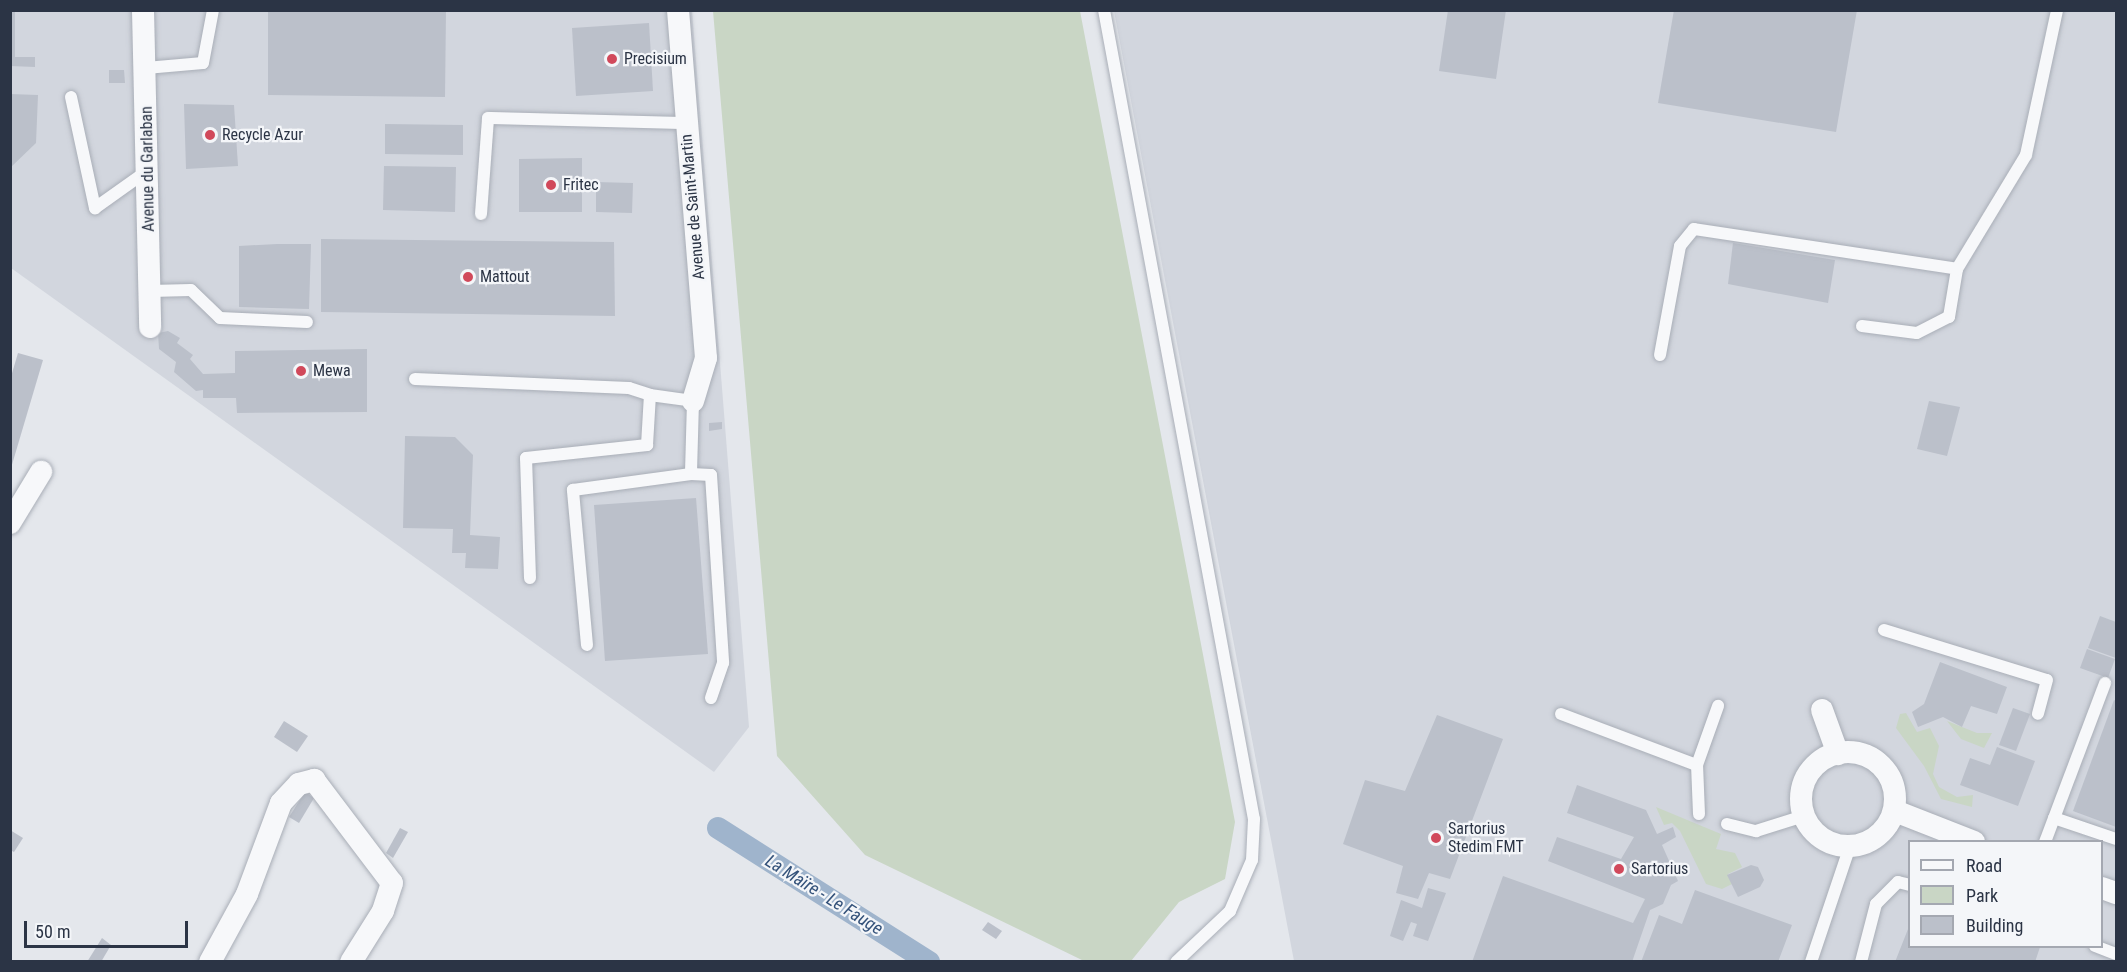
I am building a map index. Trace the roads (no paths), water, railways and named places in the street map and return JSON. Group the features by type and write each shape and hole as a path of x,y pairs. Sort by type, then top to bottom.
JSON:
{"street":[{"name":"Avenue du Garlaban","path":"143,10 150,327"},
{"name":"Avenue de Saint-Martin","path":"678,10 685,123 706,358 693,401"},
{"path":"10,523 40,472"},
{"path":"1822,710 1838,754"},
{"path":"1862,753 1885,768 1895,789 1895,811 1888,826 1871,841 1850,846 1824,840 1804,816 1804,780 1823,759 1838,754 1862,753"},
{"path":"210,962 247,894 281,803 299,784 314,780 392,883 383,911 351,962"},
{"path":"1895,811 1969,840"}],"lane":[{"path":"146,68 203,63 213,10"},
{"path":"1104,10 1254,819 1252,860 1230,911 1176,962"},
{"path":"1862,326 1917,333 1949,317 1957,269 2026,155 2057,10"},
{"path":"70,97 95,208 148,171"},
{"path":"481,214 488,118 685,123"},
{"path":"1660,355 1680,246 1694,229 1957,269"},
{"path":"150,291 191,290 220,318 307,322"},
{"path":"415,379 629,388 650,395 693,401 691,474"},
{"path":"530,578 526,458 647,445 650,395"},
{"path":"586,645 573,490 691,474 711,475 723,663 711,698"},
{"path":"1884,630 2047,680 2038,714"},
{"path":"2046,840 2104,683"},
{"path":"1699,814 1697,765 1718,706"},
{"path":"1561,714 1697,765"},
{"path":"1727,824 1756,831 1804,816"},
{"path":"2054,818 2116,839"},
{"path":"1811,962 1850,846"},
{"path":"1861,962 1876,903 1898,882 1908,884"},
{"path":"2100,948 2116,954"}],"waterway":[{"name":"La Maïre - Le Fauge","path":"718,828 929,962"}],"place":[{"name":"Precisium","path":"612,59"},
{"name":"Recycle Azur","path":"210,135"},
{"name":"Fritec","path":"551,185"},
{"name":"Mattout","path":"468,277"},
{"name":"Mewa","path":"301,371"},
{"name":"Sartorius Stedim FMT","path":"1436,838"},
{"name":"Sartorius","path":"1619,869"}]}
